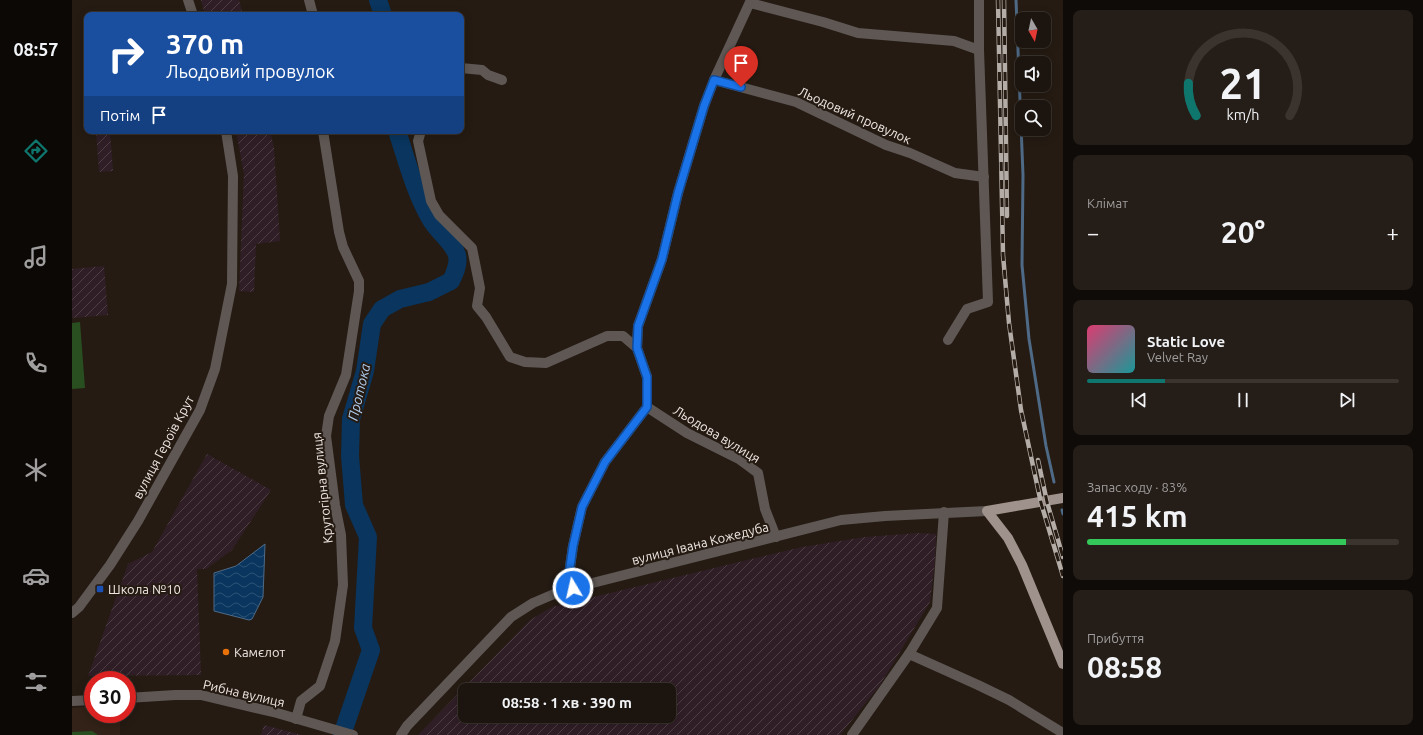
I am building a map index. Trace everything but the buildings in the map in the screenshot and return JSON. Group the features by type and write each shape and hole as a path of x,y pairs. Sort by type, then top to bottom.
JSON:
{"main road":[{"name":"вулиця Івана Кожедуба","path":"987,510 1063,498"},
{"path":"987,510 1008,538 1022,565 1063,664"}],"street":[{"path":"188,0 192,12"},
{"path":"309,0 312,12"},
{"path":"948,340 967,309 988,302 979,50 979,0"},
{"path":"573,588 569,574 573,546 582,507 605,462 647,407 647,377 637,348 638,326 662,259 678,193 704,106 714,80 751,1 858,33 954,41 979,50"},
{"path":"464,68 482,70 488,75 502,80"},
{"name":"Льодовий провулок","path":"714,80 796,102 886,144 955,173 984,178"},
{"name":"вулиця Героїв Крут","path":"72,613 110,566 138,521 200,410 215,368 232,284 233,176 226,134"},
{"name":"Крутогірна вулиця","path":"296,719 302,701 320,686 335,641 343,585 341,535 335,505 326,436 329,416 346,375 359,291 359,281 343,247 339,232 323,134"},
{"path":"420,134 418,141 431,201 439,215 472,248 480,288 477,306 486,317 510,357 525,362 546,363 607,336 623,336 637,348"},
{"name":"Льодова вулиця","path":"647,407 687,433 739,459 758,473 764,509 776,537"},
{"name":"вулиця Івана Кожедуба","path":"401,735 407,726 511,618 533,603 561,591 841,520 987,510"},
{"path":"852,735 909,654 937,608 944,512"},
{"path":"909,654 1003,697 1063,733"},
{"name":"Рибна вулиця","path":"136,697 201,695 353,735"},
{"path":"72,701 84,700"}],"shaded area":[{"path":"201,0 239,0 242,12 204,12"},
{"path":"96,134 110,134 113,171 99,172"},
{"path":"237,134 271,134 274,148 280,241 256,244 254,292 239,291 244,174"},
{"path":"104,266 108,315 72,318 72,269"},
{"path":"207,454 271,490 232,550 206,569 197,569 201,675 136,676 136,671 90,671 128,564 152,552"},
{"path":"918,533 936,534 935,561 930,602 880,685 840,735 418,735 458,694 458,723 676,723 676,683 469,683 530,620 552,607 802,547 865,537"},
{"path":"84,707 84,723 120,723 120,735 72,735 72,708"},
{"path":"264,725 302,735 261,735"}],"green space":[{"path":"80,322 85,388 72,389 72,323"},
{"path":"92,731 98,735 72,735 72,732"}],"water":[{"path":"265,544 263,597 252,619 249,620 214,611 214,573 236,566"}],"waterway":[{"name":"Протока","path":"378,0 382,12"},
{"path":"1016,0 1023,175 1022,265 1029,339 1046,446 1054,482"},
{"name":"Протока","path":"342,735 371,650 363,628 368,537 354,505 350,456 351,419 365,371 372,324 382,309 400,299 429,292 451,281 457,265 457,255 455,250 431,220 420,199 398,134"},
{"path":"1062,510 1063,514"}],"railway":[{"path":"998,0 1003,255 1009,323 1021,410 1041,503 1063,576"},
{"path":"1004,0 1007,216"},
{"path":"1038,460 1047,502 1063,557"}],"place":[{"name":"Школа №10","path":"100,589"},
{"name":"Камєлот","path":"226,652"}],"route":[{"path":"573,588 569,574 573,546 582,507 605,462 647,407 647,377 637,348 638,326 662,259 678,193 704,106 714,80 741,87"}]}
